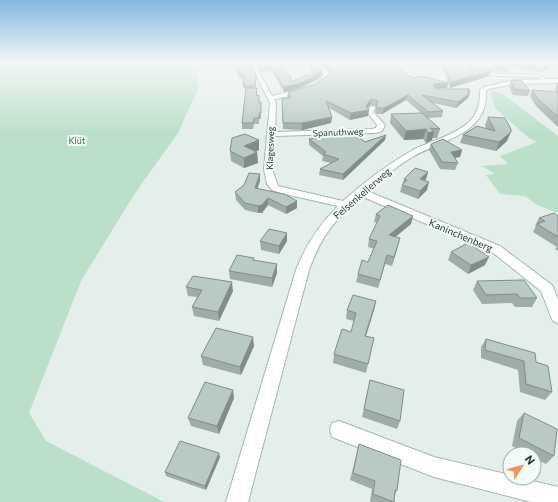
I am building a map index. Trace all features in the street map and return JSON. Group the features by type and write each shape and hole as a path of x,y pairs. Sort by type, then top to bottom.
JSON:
{"street":[{"name":"Klagesweg","path":"265,86 273,103 268,169 275,188 346,205"},
{"path":"271,98 310,86"},
{"name":"Felsenkellerweg","path":"237,502 265,407 296,291 308,258 321,232 346,205 402,160 464,130 476,119 482,107 480,90 493,86"},
{"name":"Spanuthweg","path":"270,134 372,131 379,129 381,125 370,112 373,107"},
{"name":"Kaninchenberg","path":"361,192 496,249 547,288 558,318"},
{"path":"339,430 434,467 558,498"}],"green space":[{"name":"Klüt","path":"0,86 198,86 178,133 135,193 81,281 29,413 46,441 164,502 0,502"},
{"path":"490,91 500,92 558,136 558,213 537,205 525,196 500,194 486,175 495,174 482,166 508,164 500,156 537,142 529,138 495,108"}],"building":[{"path":"308,86 434,86 437,89 470,89 467,92 470,93 458,102 422,95 443,111 428,112 408,95 384,108 378,108 376,106 378,101 371,99 366,106 369,110 351,113 326,101 332,117 302,123 283,123 282,98 291,98 288,92"},
{"path":"514,86 526,86 530,91 515,89"},
{"path":"246,88 257,88 256,96 259,95 259,102 261,102 261,113 259,113 259,118 254,118 253,123 242,123"},
{"path":"532,90 558,92 558,117 538,99"},
{"path":"422,113 440,129 430,128 434,131 428,133 426,129 406,131 391,114"},
{"path":"488,117 505,118 511,132 499,142 463,135 477,126 495,131"},
{"path":"354,133 365,142 386,135 343,174 320,169 339,159 323,154 326,152 309,139"},
{"path":"245,134 259,140 244,146 257,152 244,158 230,151 232,138"},
{"path":"443,139 462,150 451,152 458,163 442,162 431,144"},
{"path":"415,168 428,172 420,179 429,182 420,191 402,185 407,180 404,179"},
{"path":"249,173 260,174 255,188 284,194 297,201 286,207 268,198 262,205 258,206 245,203 235,192 244,185"},
{"path":"388,205 413,216 389,235 400,238 394,257 387,255 380,280 358,274 362,260 368,262 377,241 369,239 380,216 376,214"},
{"path":"554,213 558,216 558,237 537,224 545,221 539,218"},
{"path":"269,229 287,233 279,246 260,241"},
{"path":"468,243 489,257 471,265 451,252"},
{"path":"237,255 254,258 253,260 277,264 272,278 229,271"},
{"path":"193,276 232,282 218,312 192,307 202,290 186,287"},
{"path":"524,280 537,298 520,298 517,294 486,295 477,281"},
{"path":"353,295 376,301 365,336 374,338 368,364 334,354 342,329 351,332 356,313 347,310"},
{"path":"216,328 253,337 240,367 201,356"},
{"path":"486,339 535,353 536,362 548,366 552,392 526,384 524,361 485,350"},
{"path":"370,380 404,390 400,421 364,409"},
{"path":"205,382 233,390 217,426 188,418"},
{"path":"524,413 557,429 554,456 542,450 542,446 535,446 519,438"},
{"path":"180,441 219,453 205,486 165,472"},
{"path":"359,444 401,460 394,502 373,494 375,481 353,473"}]}
